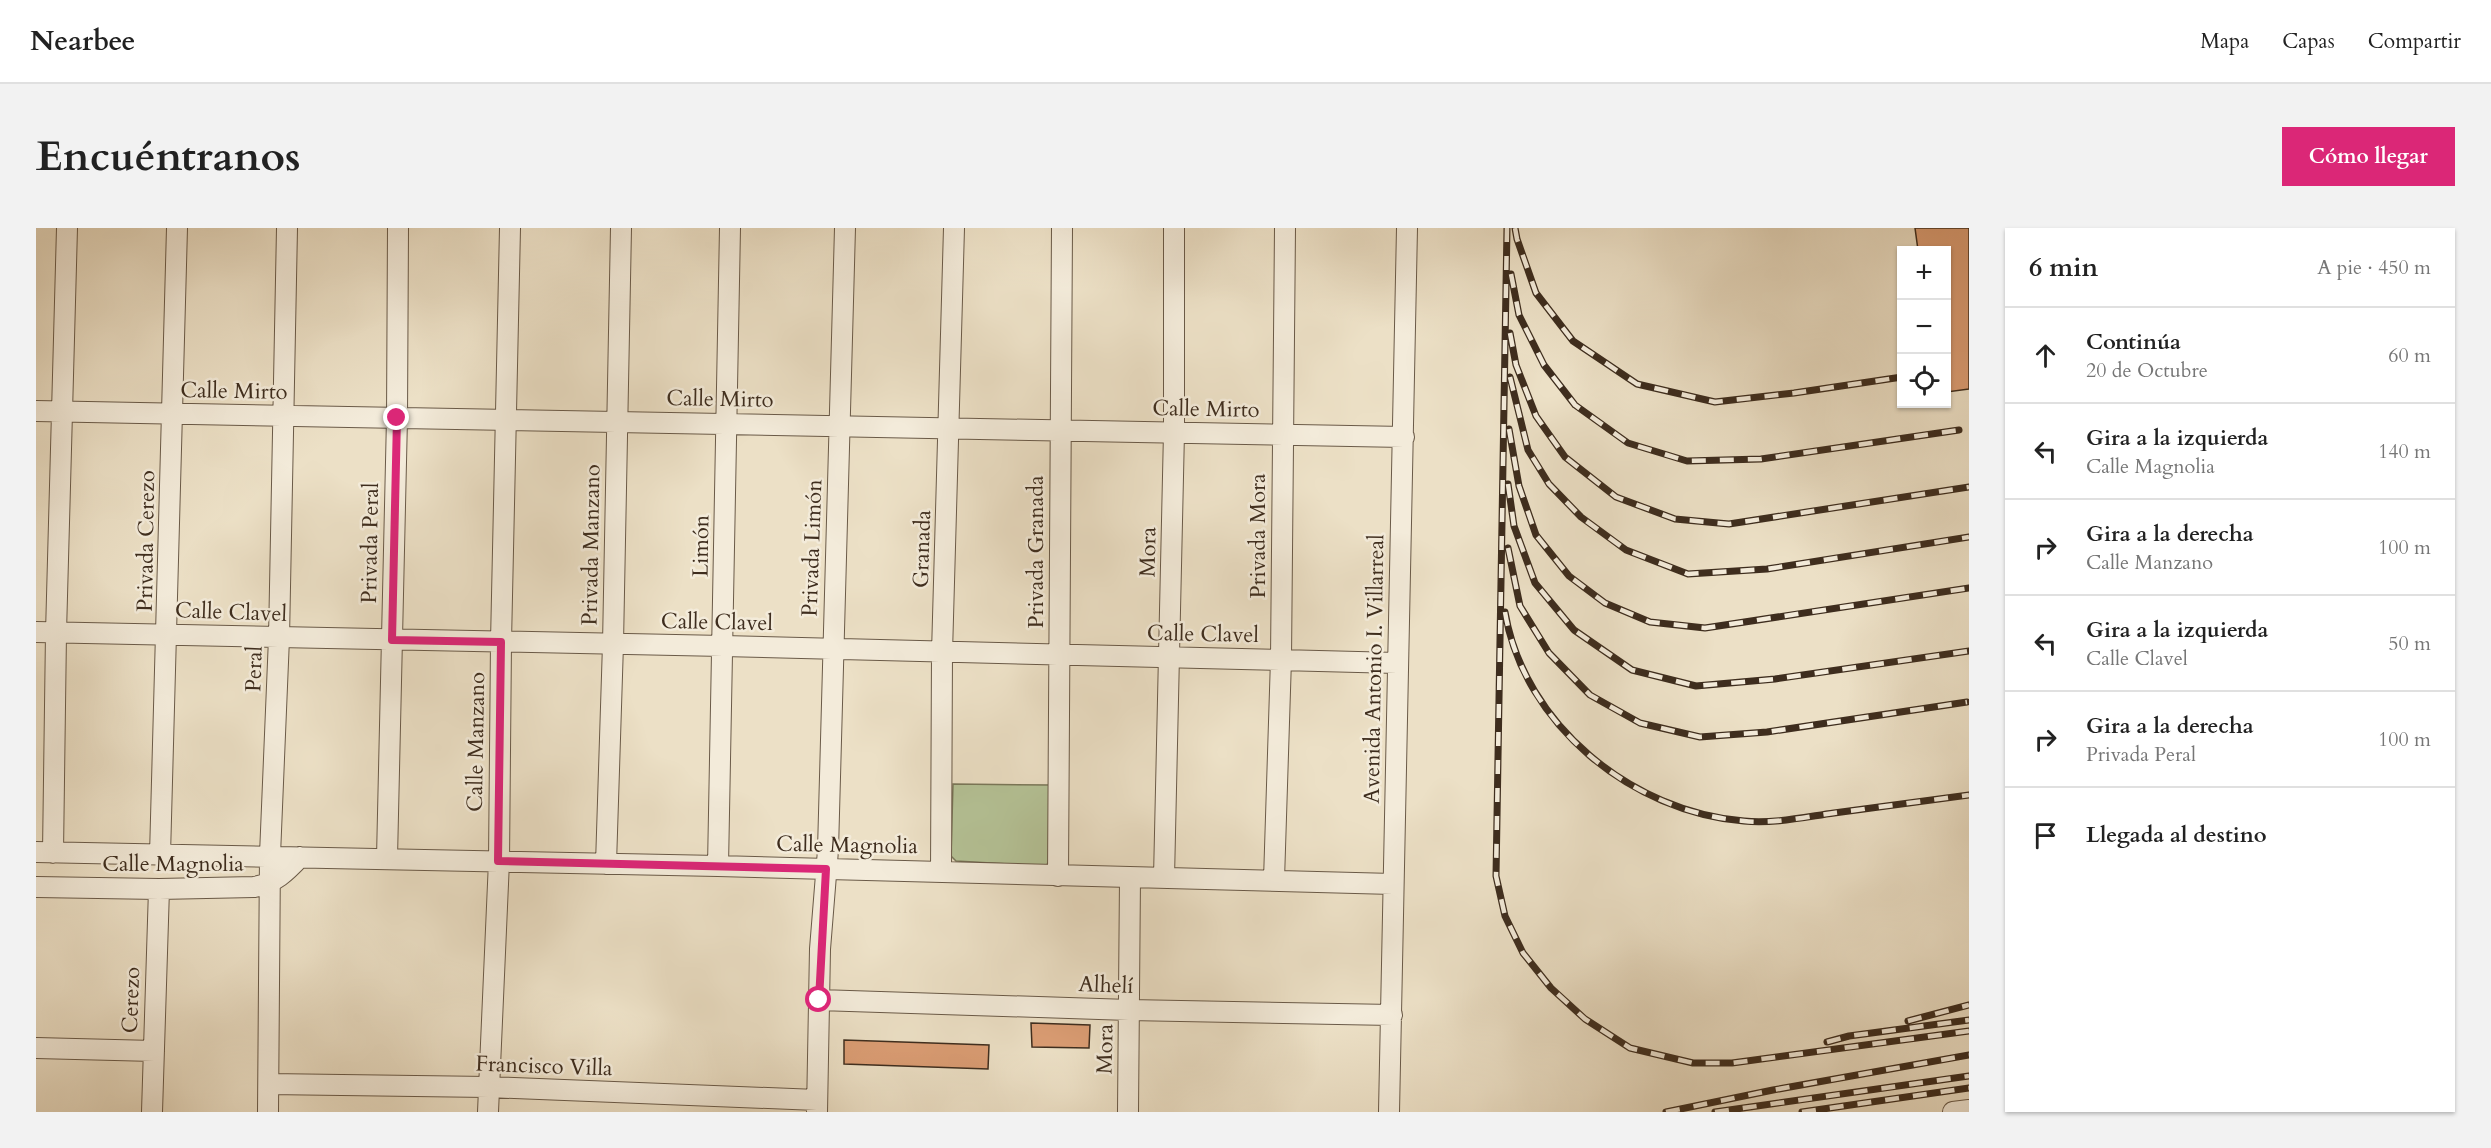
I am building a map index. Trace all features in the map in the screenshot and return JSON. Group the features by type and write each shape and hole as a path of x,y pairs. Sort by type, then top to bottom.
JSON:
{"street":[{"path":"45,853 56,633 66,228"},
{"name":"Privada Cerezo","path":"160,855 168,634 177,228"},
{"name":"Peral","path":"267,1112 270,855 279,638 287,228"},
{"name":"Privada Peral","path":"387,858 397,418 398,228"},
{"name":"Calle Manzano","path":"488,1112 498,861 510,228"},
{"name":"Privada Manzano","path":"606,864 613,644 621,228"},
{"name":"Limón","path":"718,866 730,228"},
{"name":"Privada Limón","path":"817,1106 845,228"},
{"name":"Granada","path":"941,872 942,653 954,228"},
{"name":"Privada Granada","path":"1058,876 1062,228"},
{"name":"Mora","path":"1164,878 1174,432 1174,228"},
{"name":"Privada Mora","path":"1274,880 1281,659 1285,228"},
{"name":"Avenida Antonio I. Villarreal","path":"1389,1112 1407,228"},
{"name":"Calle Mirto","path":"36,411 1404,437"},
{"name":"Calle Clavel","path":"36,632 1397,663"},
{"name":"Calle Magnolia","path":"45,853 270,855 1393,884"},
{"name":"Calle Magnolia","path":"36,887 247,888 270,883 300,857"},
{"name":"Mora","path":"1128,1112 1130,878"},
{"name":"Cerezo","path":"152,1112 159,889"},
{"name":"Alhelí","path":"819,1000 1130,1010 1392,1015"},
{"path":"36,1048 154,1051"},
{"name":"Francisco Villa","path":"269,1084 488,1087 692,1104 817,1106"},
{"path":"1953,1112 1969,1110"}],"green space":[{"path":"953,784 1051,785 1050,860 1046,866 956,861 951,856"}],"building":[{"path":"1915,228 1969,228 1969,389 1951,391 1951,246 1917,246"},
{"path":"1031,1023 1090,1025 1089,1048 1032,1047"},
{"path":"844,1040 989,1045 988,1069 844,1064"}],"railway":[{"path":"1507,228 1496,876 1505,916 1523,953 1551,988 1585,1019 1630,1048 1693,1063 1732,1063 1969,1031"},
{"path":"1515,228 1536,293 1573,341 1637,384 1715,402 1897,378"},
{"path":"1511,274 1519,315 1544,365 1575,405 1628,443 1687,461 1761,459 1959,430"},
{"path":"1510,333 1516,365 1536,416 1565,457 1616,497 1675,519 1729,524 1969,487"},
{"path":"1510,377 1528,450 1549,484 1581,517 1626,550 1688,574 1767,569 1969,537"},
{"path":"1509,429 1519,486 1536,535 1569,576 1605,603 1650,622 1705,628 1969,588"},
{"path":"1508,484 1514,526 1535,583 1574,630 1632,670 1696,686 1775,679 1969,651"},
{"path":"1508,548 1520,606 1549,653 1590,695 1640,723 1700,737 1767,732 1967,702"},
{"path":"1505,612 1516,653 1535,691 1559,725 1590,756 1624,781 1662,800 1702,814 1766,822 1969,795"},
{"path":"1908,1021 1969,1005"},
{"path":"1827,1042 1849,1036 1969,1020"},
{"path":"1666,1112 1773,1090 1969,1055"},
{"path":"1715,1112 1969,1076"},
{"path":"1802,1112 1969,1088"}],"route":[{"path":"397,418 392,640 501,642 498,861 826,869 819,1000"}]}
